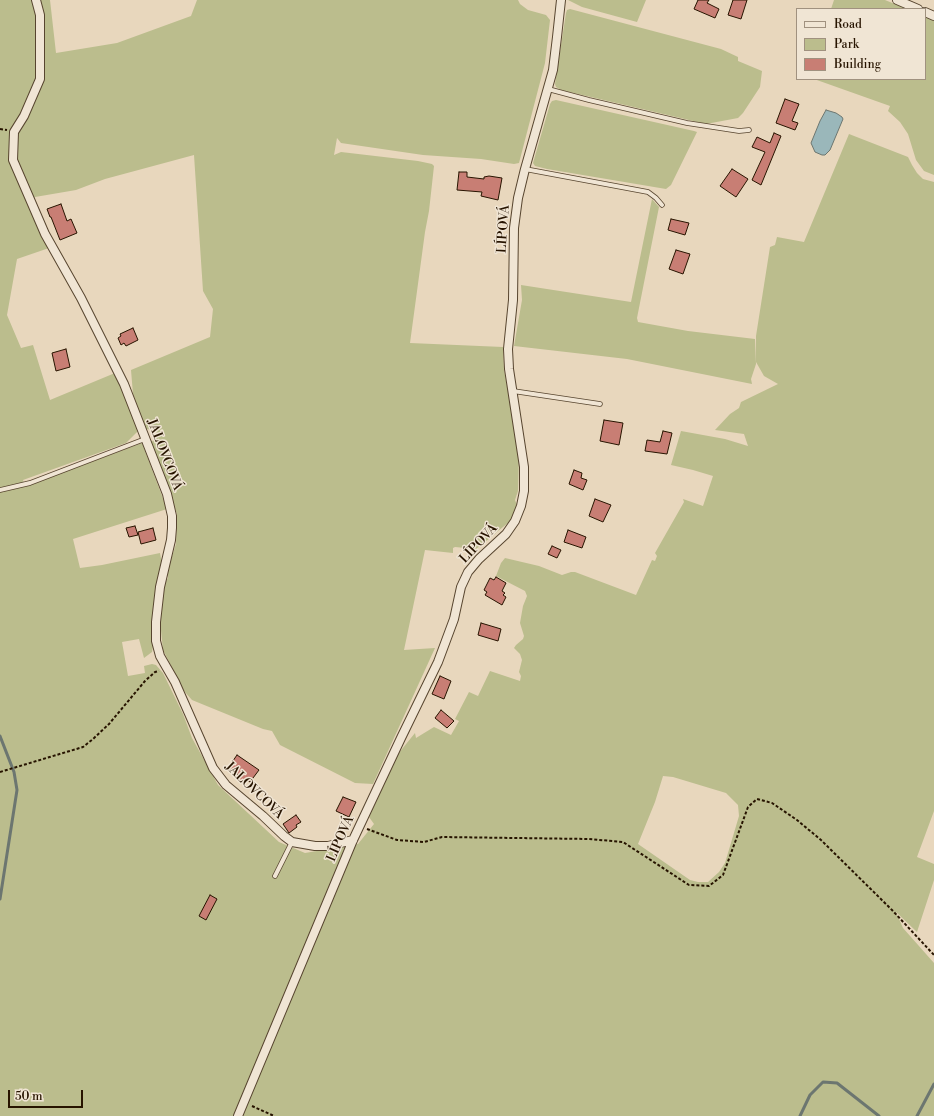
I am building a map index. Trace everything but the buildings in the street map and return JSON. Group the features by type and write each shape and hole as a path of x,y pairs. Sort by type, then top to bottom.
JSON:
{"street":[{"name":"JALOVCOVÁ","path":"36,0 40,15 40,79 24,116 14,132 12,160 45,234 81,298 124,384 167,494 172,516 171,540 160,587 156,622 156,641 160,656 175,682 213,768 220,778 292,842 315,846 328,846 353,840"},
{"name":"LÍPOVÁ","path":"238,1116 353,840 438,662 454,619 461,587 468,572 479,559 506,534 515,521 521,506 524,491 524,467 509,369 509,334 513,300 514,228 518,198 525,169 548,89 558,37 561,0"},
{"path":"896,0 916,8"}],"lane":[{"path":"548,89 589,100 687,122 739,131 749,130"},
{"path":"525,169 648,192 662,205"},
{"path":"513,391 600,404"},
{"path":"0,490 30,483 145,439"},
{"path":"275,876 292,842"}],"path":[{"path":"0,772 83,747 93,740 109,724 145,681 155,672 166,668"},
{"path":"360,826 397,840 424,842 442,837 589,838 623,842 688,885 709,886 723,875 748,807 757,799 772,803 797,820 821,840 892,910 934,955"},
{"path":"244,1103 274,1116"}],"green space":[{"path":"0,0 50,0 56,53 117,43 191,16 197,0 518,0 520,4 528,10 546,15 550,20 545,63 519,163 514,164 481,159 423,155 341,143 337,138 334,155 341,152 418,161 432,164 434,166 410,343 503,347 504,370 519,457 518,491 515,500 517,505 513,517 508,523 476,549 455,547 453,548 453,553 425,550 404,650 435,648 373,784 355,783 280,745 272,731 263,729 192,700 184,691 163,650 160,621 164,584 168,578 167,572 176,544 177,514 151,442 156,439 158,434 154,430 146,429 133,394 131,370 210,337 213,309 203,291 194,155 105,179 76,190 35,197 29,205 49,248 17,259 7,315 21,348 33,345 50,400 115,373 138,431 126,443 23,480 25,486 142,443 167,509 73,539 80,568 160,553 162,564 156,589 152,625 152,652 144,658 139,639 122,642 128,676 145,673 144,666 152,664 156,665 163,673 183,714 192,738 218,785 279,842 305,853 358,844 374,824 369,817 398,754 415,733 416,738 434,727 451,735 459,721 455,719 469,692 478,696 490,671 520,681 521,676 519,672 522,660 520,654 514,648 524,636 520,623 523,606 527,596 525,591 496,576 501,563 505,558 539,566 562,575 575,572 636,595 652,560 655,561 657,556 655,553 684,502 683,499 703,506 713,476 671,465 681,431 725,439 748,446 744,434 715,430 730,414 739,408 741,402 778,384 764,376 756,362 756,336 770,247 775,245 777,237 804,242 849,134 908,157 917,173 923,179 934,182 934,811 917,857 934,864 934,880 917,932 896,912 903,928 934,963 934,1116 0,1116","holes":["663,776 673,777 726,793 738,805 739,816 725,863 719,872 708,882 690,880 638,844 655,802"]},
{"path":"568,0 646,0 637,22 582,7"},
{"path":"834,0 885,0 905,8 831,8"},
{"path":"570,9 721,49 738,57 738,61 762,71 760,87 738,118 706,124 561,90 556,87 555,84 566,13 567,10"},
{"path":"926,16 934,20 934,175 924,171 916,160 908,134 900,122 888,111 890,106 817,80 926,80"},
{"path":"556,100 697,132 671,185 666,189 547,169 535,166 533,163 550,104 552,101"},
{"path":"652,199 659,207 637,318 638,322 688,331 755,339 756,364 751,379 752,384 627,359 514,346 522,300 521,285 631,302"}],"water":[{"path":"826,110 836,113 843,119 830,150 825,155 822,155 815,152 811,143"}],"waterway":[{"path":"0,736 14,772 17,790 0,899"},
{"path":"800,1116 810,1095 823,1082 837,1083 879,1116"},
{"path":"917,1116 934,1084"}]}
